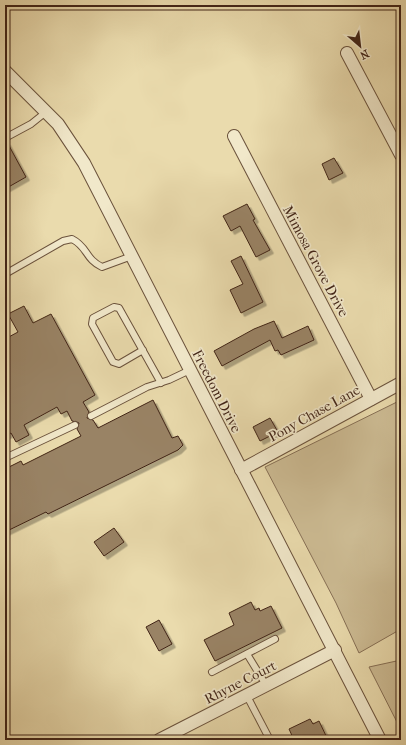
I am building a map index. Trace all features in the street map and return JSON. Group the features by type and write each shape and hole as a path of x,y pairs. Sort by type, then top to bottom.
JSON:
{"street":[{"path":"347,53 401,155"},
{"name":"Freedom Drive","path":"5,71 58,124 84,162 380,740"},
{"name":"Mimosa Grove Drive","path":"234,136 371,399"},
{"name":"Pony Chase Lane","path":"241,470 401,383"},
{"name":"Rhyne Court","path":"160,740 335,650"}],"lane":[{"path":"5,138 31,124 46,112"},
{"path":"7,272 63,241 72,239 80,243 92,262 102,268 132,256"},
{"path":"143,350 119,364 113,362 92,324 93,318 114,307 119,308 143,350 161,383"},
{"path":"91,416 147,387 161,383 190,370"},
{"path":"5,458 74,425"},
{"path":"212,672 275,639"},
{"path":"247,654 266,686"},
{"path":"246,696 270,740"}],"shaded area":[{"path":"401,400 401,629 359,653 336,603 265,467"},
{"path":"401,660 401,730 369,667"}],"building":[{"path":"5,142 7,142 26,177 5,189"},
{"path":"334,158 343,173 329,180 322,164"},
{"path":"247,204 255,219 253,220 270,250 256,257 240,226 231,231 223,216"},
{"path":"241,256 263,302 241,313 230,290 243,284 231,261"},
{"path":"24,306 33,323 51,314 95,395 83,402 89,412 87,418 93,420 98,428 153,400 172,438 178,436 183,445 178,450 48,514 46,512 5,532 5,469 21,461 23,465 81,436 77,429 79,423 72,421 67,411 61,414 57,407 24,425 29,435 16,442 11,433 5,436 5,339 18,332 8,314"},
{"path":"274,321 282,338 308,326 314,340 281,355 278,350 275,351 270,340 222,366 214,351 254,329"},
{"path":"270,418 278,432 260,441 253,427"},
{"path":"114,528 124,542 104,556 94,542"},
{"path":"251,602 255,610 259,608 260,611 271,606 282,628 215,661 204,640 234,625 229,613"},
{"path":"159,620 172,644 159,651 146,627"},
{"path":"310,719 313,724 319,721 328,740 294,740 289,729"}]}
